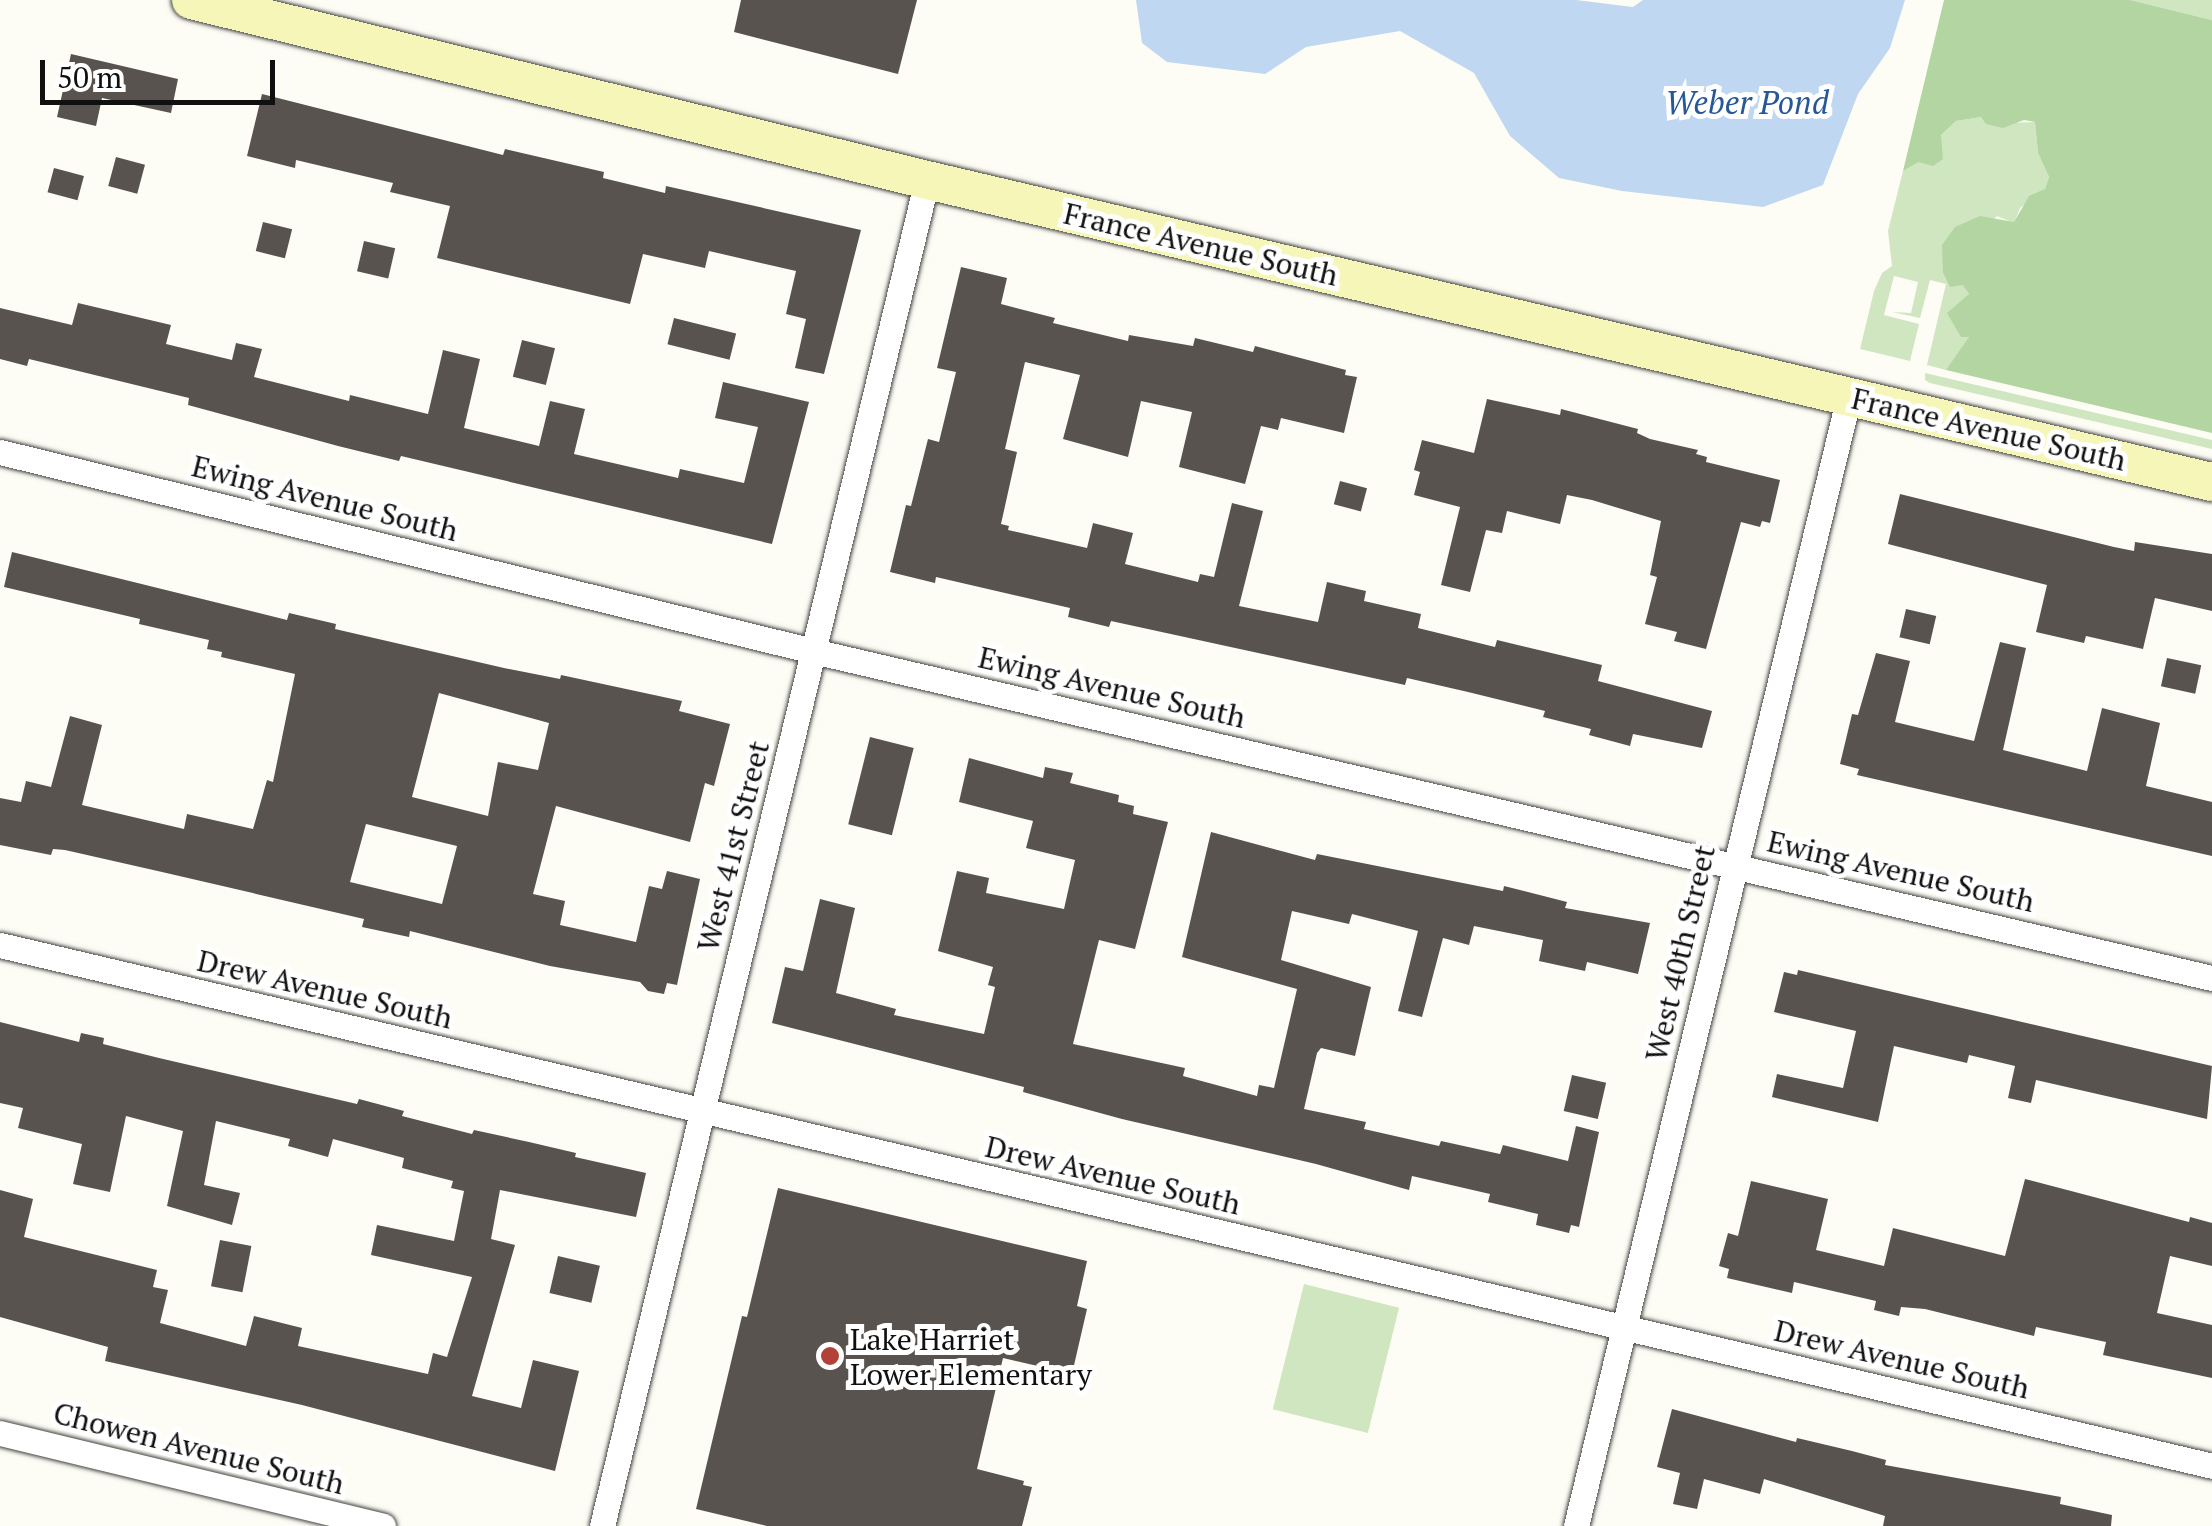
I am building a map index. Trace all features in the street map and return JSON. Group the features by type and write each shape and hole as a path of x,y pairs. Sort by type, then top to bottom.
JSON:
{"main road":[{"name":"France Avenue South","path":"191,0 927,180 2212,482"}],"street":[{"name":"West 41st Street","path":"602,1526 927,180"},
{"name":"West 40th Street","path":"1576,1526 1849,396"},
{"name":"Ewing Avenue South","path":"0,452 813,651 2212,978"},
{"name":"Drew Avenue South","path":"0,944 2212,1466"},
{"name":"Chowen Avenue South","path":"0,1433 383,1526"}],"green space":[{"path":"1944,0 2130,0 2212,20 2212,433 1946,370 1969,337 1961,337 1947,313 1969,294 1963,285 1950,287 1943,273 1942,245 1955,227 1980,216 2014,222 2029,196 2045,189 2049,177 2038,153 2035,122 2024,120 2003,128 1986,124 1981,117 1956,121 1941,135 1943,159 1933,166 1918,162 1903,171"},
{"path":"2130,0 2212,0 2212,20"},
{"path":"1981,117 2009,123 2035,122 2038,153 2049,177 2045,189 2020,208 2014,223 1997,216 1943,273 1950,286 1963,284 1969,294 1955,324 1961,336 1969,336 1967,343 1946,370 1927,365 1946,284 1930,280 1920,318 1892,312 1911,313 1918,282 1894,276 1884,315 1919,324 1910,361 1860,349 1874,291 1882,273 1892,266 1888,231 1903,171 1956,121"},
{"path":"1925,373 2212,440 2212,449 1930,383 1925,380"},
{"path":"1304,1284 1399,1308 1368,1433 1273,1409"}],"water":[{"name":"Weber Pond","path":"1136,0 1576,0 1633,7 1643,0 1905,0 1890,48 1858,94 1823,185 1763,207 1622,191 1559,178 1510,136 1474,73 1400,31 1306,47 1265,74 1167,62 1142,43"}],"building":[{"path":"741,0 917,0 898,74 734,32"},
{"path":"71,54 178,79 171,113 102,98 96,126 57,117"},
{"path":"262,94 503,155 505,149 604,172 603,178 665,193 666,186 861,230 824,374 795,368 806,319 786,314 796,271 709,251 705,268 643,254 630,304 437,258 450,206 390,192 393,183 296,160 295,168 247,156"},
{"path":"116,157 145,165 137,194 108,186"},
{"path":"54,168 84,176 77,200 48,192"},
{"path":"263,222 292,229 285,258 256,251"},
{"path":"364,241 395,248 388,278 357,271"},
{"path":"961,267 1007,278 1001,304 1055,318 1053,323 1128,341 1129,335 1193,346 1195,338 1253,352 1255,346 1346,370 1345,375 1357,377 1344,433 1281,418 1278,430 1261,426 1245,484 1179,467 1192,412 1141,401 1128,457 1063,439 1080,375 1025,362 1005,449 1017,452 1001,524 1009,526 1008,530 1087,548 1093,523 1133,533 1125,564 1198,582 1200,574 1214,577 1232,503 1263,511 1239,606 1318,622 1327,582 1366,591 1364,601 1421,614 1418,628 1495,647 1497,640 1602,665 1598,681 1712,711 1702,748 1633,734 1630,746 1589,735 1591,729 1543,717 1545,711 1468,692 1407,678 1405,685 1111,621 1109,627 1068,617 1070,608 936,577 935,583 890,572 906,505 911,506 928,439 939,442 956,372 937,368"},
{"path":"78,303 171,325 166,344 232,360 236,343 262,349 254,377 349,401 350,395 428,414 443,350 480,359 464,428 539,446 550,401 585,409 574,454 678,478 680,469 744,483 758,427 715,418 723,382 809,402 772,544 401,456 399,461 338,446 188,405 189,398 29,359 27,366 0,359 0,308 72,325"},
{"path":"674,318 736,333 730,360 667,344"},
{"path":"522,340 555,348 546,385 513,377"},
{"path":"1487,399 1560,415 1561,409 1638,429 1637,433 1650,439 1698,450 1696,454 1707,457 1706,462 1780,480 1770,523 1762,521 1760,527 1741,522 1706,649 1674,641 1677,632 1645,624 1657,577 1650,575 1661,521 1592,500 1567,495 1560,524 1507,511 1502,533 1486,530 1470,592 1441,585 1460,507 1414,495 1420,472 1414,470 1422,440 1474,453"},
{"path":"1340,481 1367,488 1361,511 1334,504"},
{"path":"1900,494 2134,551 2135,542 2212,554 2212,611 2155,598 2143,649 2086,636 2084,643 2036,632 2047,585 1888,544"},
{"path":"12,552 287,620 289,613 336,624 335,629 504,668 560,679 561,675 682,701 679,711 730,724 714,786 705,783 690,842 556,806 533,894 565,901 560,925 636,942 649,886 662,889 667,871 700,879 677,985 667,983 664,994 648,991 640,982 550,966 410,931 409,937 362,927 364,919 65,850 53,849 51,855 0,845 0,798 21,802 26,781 51,787 70,716 102,725 82,805 184,829 187,814 253,829 267,780 273,782 295,674 221,657 222,652 207,649 209,640 139,624 140,619 4,587","holes":["439,693 549,723 538,770 498,762 488,816 412,797","366,824 457,846 442,904 350,882"]},
{"path":"1906,609 1936,616 1930,644 1899,637"},
{"path":"2000,642 2026,648 2003,750 2087,771 2102,708 2160,723 2146,786 2212,802 2212,856 1857,775 1859,769 1840,764 1852,714 1858,715 1876,653 1910,661 1895,722 1974,741"},
{"path":"2167,658 2201,665 2195,694 2161,686"},
{"path":"870,737 914,748 892,835 848,824"},
{"path":"969,758 1043,778 1045,767 1073,773 1070,783 1119,795 1118,802 1134,806 1133,814 1168,822 1135,949 1099,940 1073,1044 1185,1068 1183,1076 1257,1096 1259,1085 1274,1088 1297,989 1182,957 1211,832 1315,860 1317,854 1503,891 1504,886 1567,902 1565,908 1650,923 1638,974 1587,962 1585,971 1539,961 1543,940 1474,926 1469,945 1443,938 1422,1017 1398,1011 1418,931 1352,914 1349,924 1292,911 1281,960 1371,987 1355,1056 1321,1048 1304,1109 1366,1122 1364,1129 1439,1146 1441,1141 1500,1154 1503,1145 1568,1161 1576,1126 1599,1132 1579,1227 1571,1225 1569,1233 1536,1225 1538,1214 1488,1202 1490,1194 1412,1176 1409,1190 1122,1119 1023,1092 1024,1087 772,1023 785,967 803,971 820,899 855,908 836,993 896,1009 894,1015 984,1034 995,987 988,985 993,967 938,951 957,871 989,878 986,893 1064,909 1075,860 1026,848 1033,821 959,802"},
{"path":"1798,970 2212,1066 2207,1119 2036,1080 2031,1103 2008,1098 2015,1066 1969,1055 1967,1063 1894,1046 1878,1122 1772,1097 1777,1074 1843,1088 1856,1031 1774,1012 1784,972 1797,975"},
{"path":"0,1022 79,1042 81,1033 104,1038 103,1044 159,1058 357,1104 359,1099 404,1111 402,1116 472,1134 474,1130 529,1142 646,1173 636,1217 500,1190 491,1239 515,1245 472,1396 521,1408 533,1360 579,1371 555,1471 302,1405 105,1361 108,1347 0,1317 0,1190 33,1199 24,1237 157,1270 153,1287 168,1290 160,1323 246,1346 254,1316 302,1328 298,1346 428,1374 433,1353 447,1357 472,1277 371,1255 377,1225 454,1241 464,1191 451,1188 453,1181 402,1168 404,1158 333,1139 328,1157 288,1146 290,1139 216,1121 204,1185 240,1193 232,1225 167,1206 183,1131 126,1116 110,1192 73,1184 82,1144 18,1128 23,1108 0,1103"},
{"path":"1572,1075 1606,1083 1598,1119 1564,1111"},
{"path":"2025,1179 2189,1222 2190,1217 2212,1223 2212,1266 2170,1256 2157,1313 2212,1325 2212,1378 2103,1355 2106,1342 2036,1327 2034,1336 1925,1309 1901,1307 1899,1316 1874,1310 1876,1301 1794,1282 1792,1293 1727,1278 1729,1269 1719,1266 1728,1233 1738,1236 1751,1181 1828,1199 1816,1250 1884,1266 1893,1228 2005,1256"},
{"name":"Lake Harriet Lower Elementary","path":"778,1188 1087,1261 1077,1306 1087,1309 1072,1374 1003,1358 977,1469 1024,1481 1023,1485 1032,1487 1022,1526 767,1526 696,1509 742,1316 747,1317"},
{"path":"220,1240 251,1246 242,1292 211,1286"},
{"path":"558,1256 600,1266 591,1303 549,1293"},
{"path":"1672,1409 1796,1442 1797,1438 1852,1451 1886,1460 1885,1465 2061,1497 2060,1504 2112,1515 2111,1526 1883,1526 1885,1516 1764,1479 1760,1494 1704,1479 1697,1509 1673,1504 1680,1473 1657,1467"}],"place":[{"name":"Lake Harriet Lower Elementary","path":"830,1356"}]}
